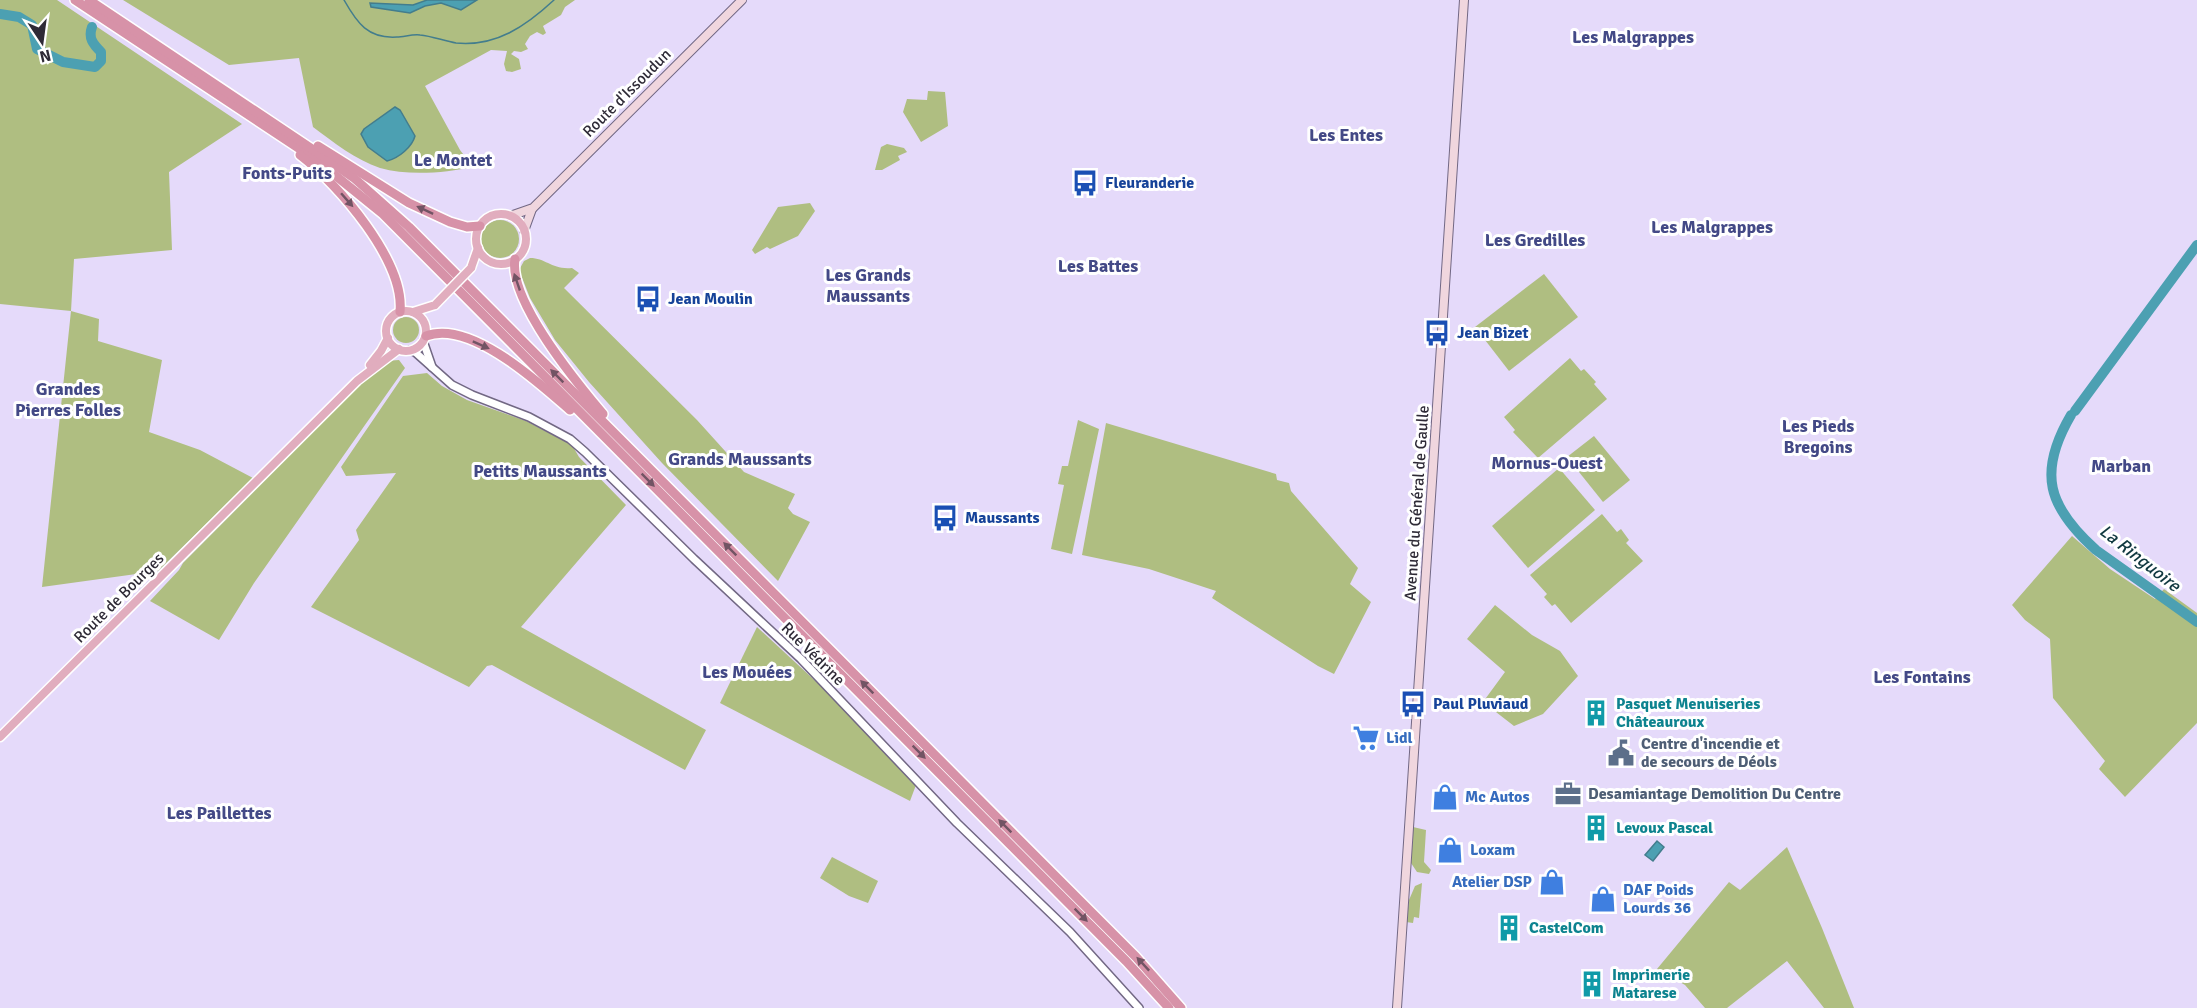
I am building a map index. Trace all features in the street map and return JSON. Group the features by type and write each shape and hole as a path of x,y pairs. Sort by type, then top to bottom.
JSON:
{"highway":[{"path":"75,0 315,159 383,214 1126,961 1169,1008"},
{"path":"88,0 281,127 354,178 396,215 1137,957 1181,1008"},
{"path":"256,120 269,134 303,157 343,195 357,212 394,275 401,299 400,312"},
{"path":"281,127 315,144 409,202 450,222 466,227 480,226"},
{"path":"515,259 514,274 522,295 560,361 604,415 647,460 658,477"},
{"path":"425,334 442,332 453,334 501,354 517,364 607,439"}],"main road":[{"name":"Route d'Issoudun","path":"510,216 535,205 742,0"},
{"name":"Avenue du Général de Gaulle","path":"1397,1008 1464,0"},
{"name":"Route d'Issoudun","path":"524,231 535,205"},
{"path":"435,305 412,312 400,312 389,321 386,332 388,338 399,349 417,348 425,334 435,305 471,268 477,248 476,237 485,220 495,215 510,216 524,231 524,248 515,259 499,264 490,262 477,248"},
{"path":"471,268 490,262"},
{"path":"412,312 419,315 425,334"},
{"path":"357,381 381,351 388,338"},
{"path":"357,381 399,349"},
{"name":"Route de Bourges","path":"0,737 357,381"}],"street":[{"path":"425,334 432,367"},
{"name":"Rue Védrine","path":"410,350 452,385 472,396 529,417 570,440 585,452 694,560 801,659 957,823 1070,932 1139,1008"}],"green space":[{"path":"0,0 57,0 242,124 169,172 172,250 74,259 71,311 0,304"},
{"path":"123,0 575,0 565,7 561,15 543,26 546,33 543,35 537,32 530,36 525,44 528,49 521,52 514,51 511,54 519,59 521,69 506,71 504,64 507,51 491,50 425,86 460,150 473,167 414,173 371,165 313,127 299,58 229,65"},
{"path":"928,91 945,92 948,126 921,142 903,112 907,99 927,100"},
{"path":"887,144 904,148 907,152 898,156 900,160 882,170 875,170 881,147"},
{"path":"810,203 815,211 798,236 770,249 767,247 755,254 752,250 778,207"},
{"path":"500,220 507,221 513,226 518,232 518,246 513,252 507,257 500,258 493,257 487,252 482,246 481,239 482,232 487,226 493,221"},
{"path":"530,258 559,267 572,268 579,273 564,288 697,420 744,472 795,494 788,508 793,514 810,522 778,581 662,463 589,382 555,340 530,298 519,270 524,261"},
{"path":"1544,274 1578,317 1509,371 1475,327"},
{"path":"71,311 99,319 98,341 162,360 149,432 200,450 253,478 158,571 42,587"},
{"path":"406,317 415,321 419,330 415,339 406,343 397,339 393,330 397,321"},
{"path":"1570,358 1581,371 1584,369 1596,382 1594,384 1607,399 1538,458 1513,432 1515,430 1504,417"},
{"path":"399,360 405,368 254,583 219,640 150,601 183,563 362,383 386,361"},
{"path":"427,373 442,386 467,400 526,421 572,445 579,457 626,505 521,627 706,730 685,770 492,665 487,666 469,687 311,607 359,540 356,530 396,473 346,476 341,467 403,376"},
{"path":"1078,420 1099,429 1072,554 1051,549 1064,485 1058,484 1062,466 1068,466"},
{"path":"1106,423 1276,474 1277,480 1289,483 1291,491 1358,568 1350,584 1371,602 1334,674 1212,598 1216,591 1149,569 1082,555"},
{"path":"1594,436 1630,480 1603,502 1567,457"},
{"path":"1559,468 1595,510 1528,568 1492,526"},
{"path":"1602,514 1617,532 1621,529 1629,540 1626,543 1643,561 1571,623 1555,604 1552,606 1544,597 1547,594 1530,575"},
{"path":"2072,536 2110,569 2155,599 2164,589 2197,613 2197,723 2125,797 2099,769 2105,761 2053,698 2050,639 2025,620 2012,605"},
{"path":"1495,605 1532,635 1560,651 1578,676 1543,714 1514,726 1483,702 1505,672 1467,639"},
{"path":"757,627 823,688 916,785 910,801 720,703"},
{"path":"1413,827 1426,830 1424,862 1431,870 1429,874 1417,872 1411,863"},
{"path":"1787,847 1854,1008 1824,1008 1787,961 1727,1008 1705,1008 1685,985 1657,969 1729,882 1740,890"},
{"path":"832,857 878,881 868,903 849,896 820,878"},
{"path":"1422,883 1419,918 1414,917 1413,923 1406,922 1409,900 1415,886"}],"water":[{"path":"427,0 477,0 461,10 441,3 425,6 410,13 371,7 370,3 413,5"},
{"path":"395,107 400,110 415,136 404,152 387,161 368,147 361,134 364,129"},
{"path":"1657,841 1664,847 1653,861 1645,855"}],"waterway":[{"path":"344,0 359,22 378,35 387,37 420,35 456,43 484,42 510,33 554,0"},
{"path":"0,14 19,17 32,25 37,49 63,62 95,67 101,61 101,52 92,41 92,27"},
{"name":"La Ringuoire","path":"2075,411 2197,245"},
{"name":"La Ringuoire","path":"2071,415 2060,436 2051,472 2058,504 2067,519 2096,550 2197,622"}],"place":[{"name":"Fleuranderie","path":"1085,183"},
{"name":"Jean Moulin","path":"648,299"},
{"name":"Jean Bizet","path":"1437,333"},
{"name":"Maussants","path":"945,518"},
{"name":"Paul Pluviaud","path":"1413,704"},
{"name":"Pasquet Menuiseries Châteauroux","path":"1596,713"},
{"name":"Lidl","path":"1366,738"},
{"name":"Centre d'incendie et de secours de Déols","path":"1621,753"},
{"name":"Desamiantage Demolition Du Centre","path":"1568,794"},
{"name":"Mc Autos","path":"1445,797"},
{"name":"Levoux Pascal","path":"1596,828"},
{"name":"Loxam","path":"1450,850"},
{"name":"Atelier DSP","path":"1552,882"},
{"name":"DAF Poids Lourds 36","path":"1603,899"},
{"name":"CastelCom","path":"1509,928"},
{"name":"Imprimerie Matarese","path":"1592,984"}],"district":[{"name":"Les Malgrappes","path":"1633,37"},
{"name":"Les Entes","path":"1346,135"},
{"name":"Le Montet","path":"453,160"},
{"name":"Fonts-Puits","path":"287,173"},
{"name":"Les Malgrappes","path":"1712,227"},
{"name":"Les Gredilles","path":"1535,240"},
{"name":"Les Battes","path":"1098,266"},
{"name":"Les Grands Maussants","path":"868,285"},
{"name":"Grandes Pierres Folles","path":"68,399"},
{"name":"Les Pieds Bregoins","path":"1818,436"},
{"name":"Grands Maussants","path":"740,459"},
{"name":"Mornus-Ouest","path":"1547,463"},
{"name":"Marban","path":"2121,466"},
{"name":"Petits Maussants","path":"540,471"},
{"name":"Les Mouées","path":"747,672"},
{"name":"Les Fontains","path":"1922,677"},
{"name":"Les Paillettes","path":"219,813"}]}
